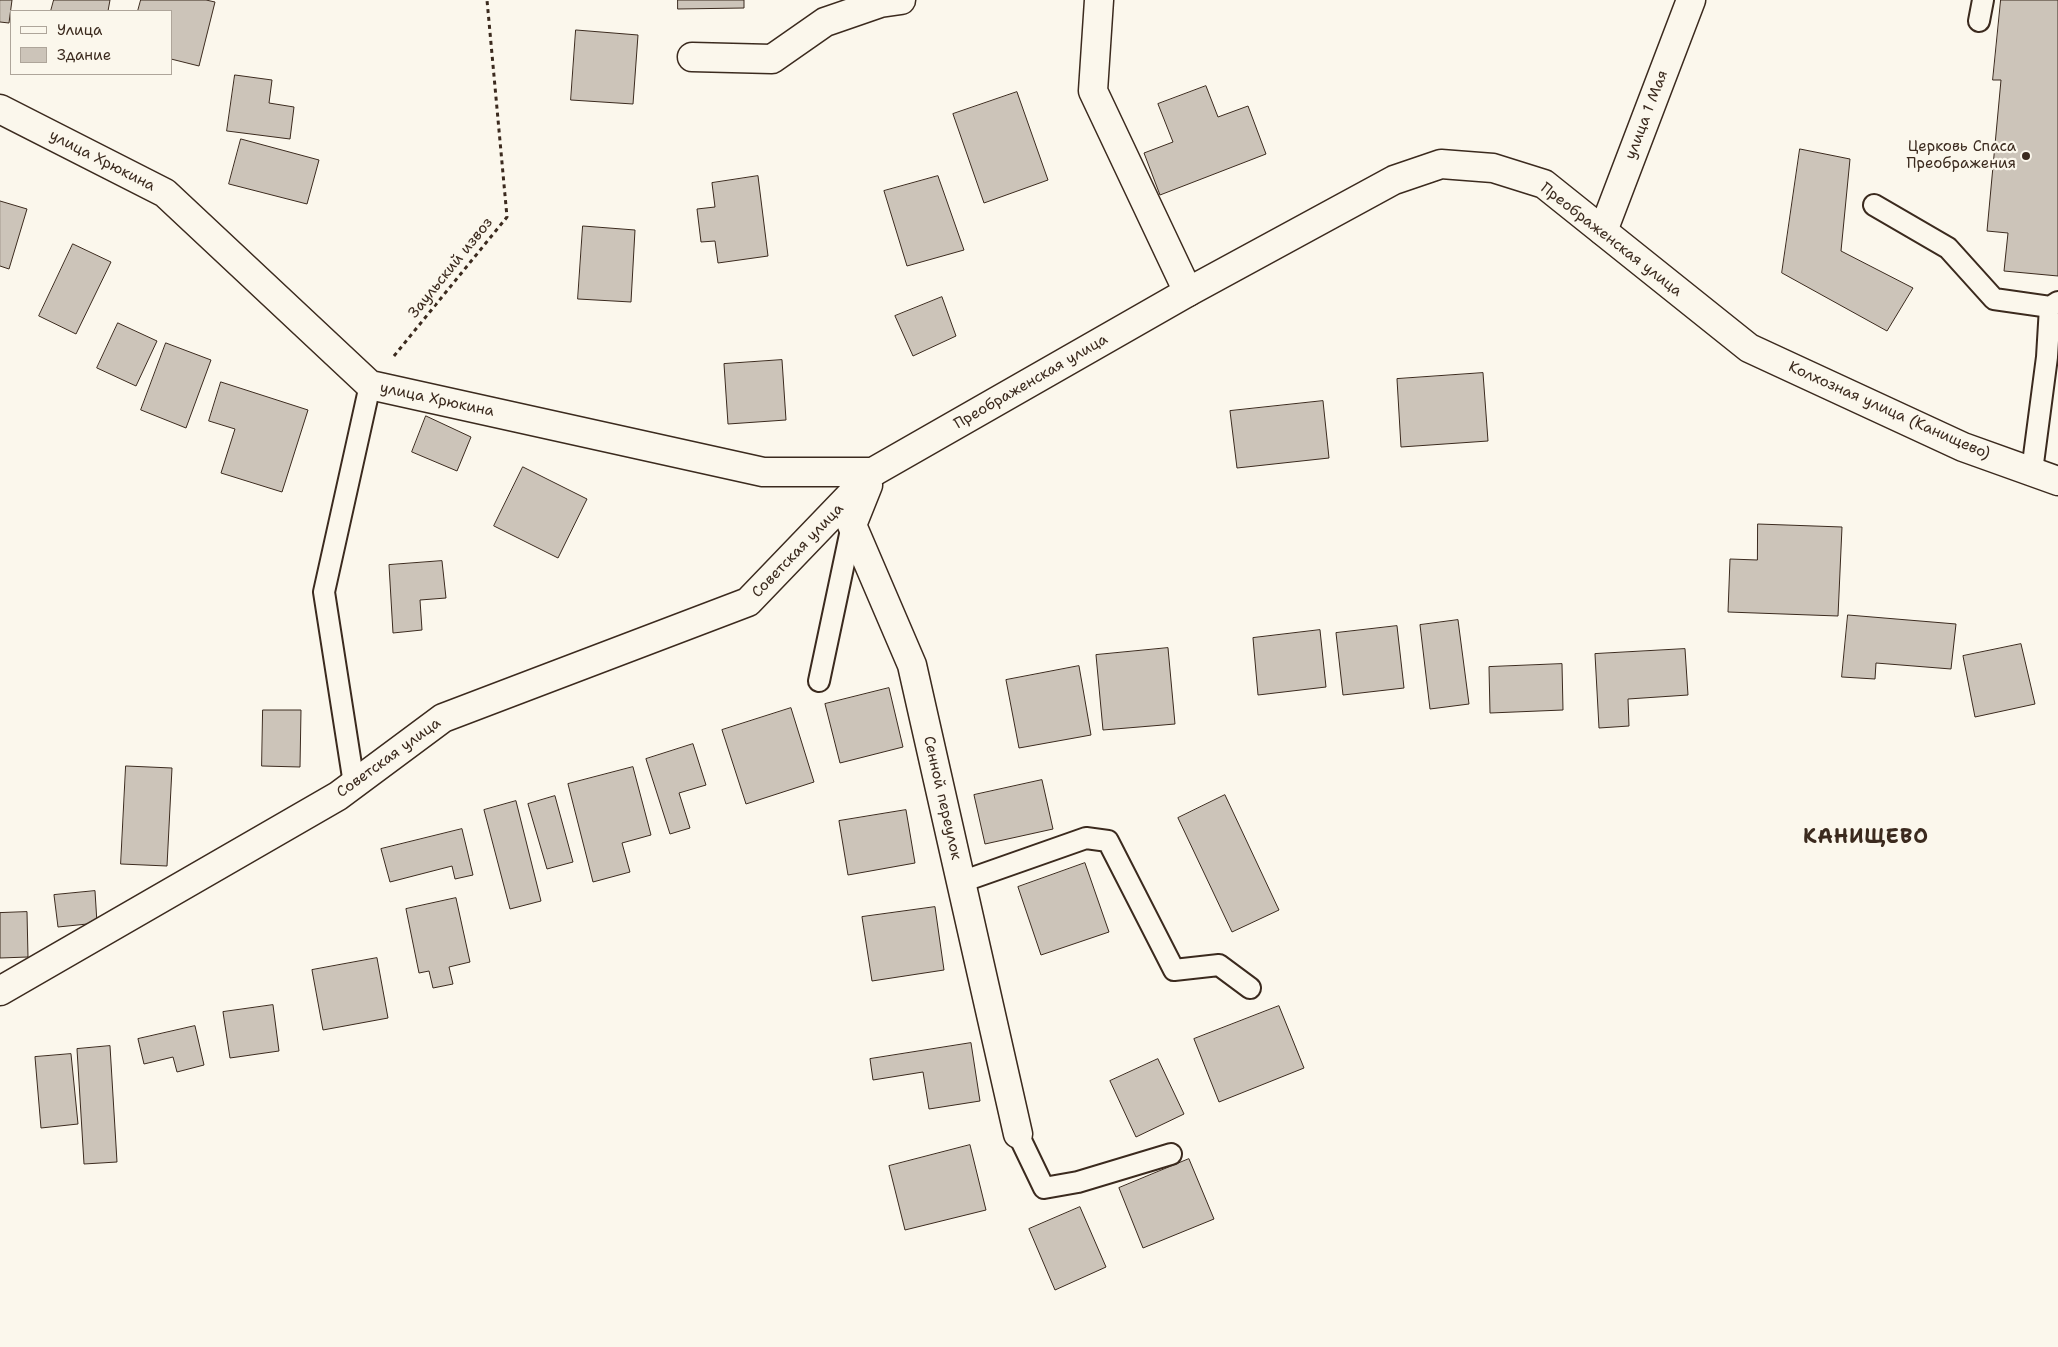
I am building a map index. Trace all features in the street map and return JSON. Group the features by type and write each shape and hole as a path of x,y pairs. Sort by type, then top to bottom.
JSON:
{"street":[{"path":"692,57 772,59 825,22 880,3 901,0"},
{"path":"1098,0 1094,91 1188,292"},
{"name":"улица 1 Мая","path":"1602,231 1691,0"},
{"name":"улица Хрюкина","path":"0,109 165,193 370,385 763,472 874,472"},
{"name":"Преображенская улица","path":"874,472 1188,292 1394,180 1441,164 1493,168 1544,184 1749,348"},
{"name":"Колхозная улица (Канищево)","path":"1749,348 1963,447 2058,481"},
{"path":"852,526 874,472"},
{"name":"Советская улица","path":"0,991 338,796 443,718 748,602 874,472"},
{"name":"Сенной переулок","path":"852,526 912,665 1018,1134"}],"lane":[{"path":"1979,21 1983,0"},
{"path":"1874,205 1948,248 1994,299 2054,304 2032,471"},
{"path":"354,784 324,592 370,385"},
{"path":"819,681 852,526"},
{"path":"961,882 1086,838 1108,841 1174,970 1219,965 1250,988"},
{"path":"1018,1134 1044,1188 1078,1182 1171,1154"}],"path":[{"name":"Заульский извоз","path":"370,385 507,217 487,0"}],"building":[{"path":"0,0 12,0 9,23 0,22"},
{"path":"54,0 110,0 108,10 51,10"},
{"path":"141,0 206,0 215,2 199,66 172,59 172,10 138,10"},
{"path":"678,0 744,0 744,8 678,9"},
{"name":"Церковь Спаса Преображения","path":"2001,0 2058,0 2058,276 2004,271 2008,233 1987,231 2001,80 1993,80"},
{"path":"576,30 638,35 633,104 571,100"},
{"path":"235,75 272,80 269,103 294,107 290,139 227,131"},
{"path":"1206,86 1218,117 1248,106 1266,154 1160,195 1144,153 1173,142 1158,104"},
{"path":"1017,92 1048,180 984,203 953,114"},
{"path":"241,139 319,160 307,204 229,184"},
{"path":"1800,149 1850,159 1841,251 1913,288 1887,331 1782,273"},
{"path":"758,176 768,256 718,263 715,241 701,242 697,209 715,207 712,183"},
{"path":"938,176 964,250 907,266 884,191"},
{"path":"0,201 27,209 9,269 0,266"},
{"path":"583,226 635,230 631,302 578,299"},
{"path":"73,244 111,262 76,334 39,316"},
{"path":"942,297 956,336 913,356 895,316"},
{"path":"118,323 157,341 136,386 97,368"},
{"path":"166,343 211,360 186,428 141,410"},
{"path":"782,360 786,420 728,424 724,364"},
{"path":"1483,373 1488,441 1401,447 1397,379"},
{"path":"221,382 308,410 282,492 221,473 235,429 209,421"},
{"path":"1323,401 1329,458 1237,468 1230,411"},
{"path":"426,416 471,437 457,471 412,452"},
{"path":"523,467 587,499 558,558 494,526"},
{"path":"1758,524 1842,527 1838,616 1728,612 1730,559 1757,560"},
{"path":"442,561 446,598 420,600 422,630 393,633 389,565"},
{"path":"1848,615 1956,624 1951,669 1876,663 1875,679 1842,677"},
{"path":"1458,620 1469,704 1430,709 1420,625"},
{"path":"1397,626 1404,688 1343,695 1336,633"},
{"path":"1320,630 1326,687 1258,695 1253,638"},
{"path":"2021,644 2035,704 1975,717 1963,656"},
{"path":"1168,648 1175,724 1103,730 1096,655"},
{"path":"1685,649 1688,695 1628,699 1629,726 1599,728 1595,654"},
{"path":"1562,664 1563,710 1490,713 1489,667"},
{"path":"1079,666 1091,735 1019,748 1006,680"},
{"path":"889,688 903,747 840,763 825,704"},
{"path":"791,708 814,782 746,804 722,730"},
{"path":"263,710 301,710 300,767 262,766"},
{"path":"693,744 706,785 679,793 690,828 670,834 646,759"},
{"path":"126,766 172,768 167,866 121,864"},
{"path":"633,767 651,835 622,843 630,872 593,882 568,784"},
{"path":"1042,780 1053,829 985,844 974,795"},
{"path":"1225,795 1279,910 1232,932 1178,818"},
{"path":"555,796 573,862 547,869 528,804"},
{"path":"516,801 541,901 510,909 484,810"},
{"path":"906,810 915,863 848,875 839,821"},
{"path":"462,829 473,875 455,879 452,866 390,882 381,849"},
{"path":"1085,863 1109,932 1041,955 1018,887"},
{"path":"95,891 97,923 58,927 54,895"},
{"path":"456,898 470,962 449,967 453,984 433,988 429,971 419,973 406,909"},
{"path":"935,907 944,970 872,981 862,917"},
{"path":"27,912 28,957 0,958 0,913"},
{"path":"377,958 388,1018 323,1030 312,970"},
{"path":"273,1005 279,1051 230,1058 223,1012"},
{"path":"1279,1006 1304,1068 1219,1102 1194,1039"},
{"path":"195,1026 204,1065 177,1072 173,1057 144,1064 138,1039"},
{"path":"971,1043 980,1101 929,1109 923,1072 873,1080 870,1059"},
{"path":"110,1046 117,1162 84,1164 77,1049"},
{"path":"71,1054 78,1124 41,1128 35,1057"},
{"path":"1158,1059 1184,1114 1136,1137 1110,1081"},
{"path":"970,1145 986,1210 905,1230 889,1166"},
{"path":"1189,1159 1214,1219 1143,1248 1119,1188"},
{"path":"1080,1207 1106,1267 1055,1290 1029,1229"}],"place":[{"name":"Церковь Спаса Преображения","path":"2026,156"}],"district":[{"name":"КАНИЩЕВО","path":"1866,838"}]}
